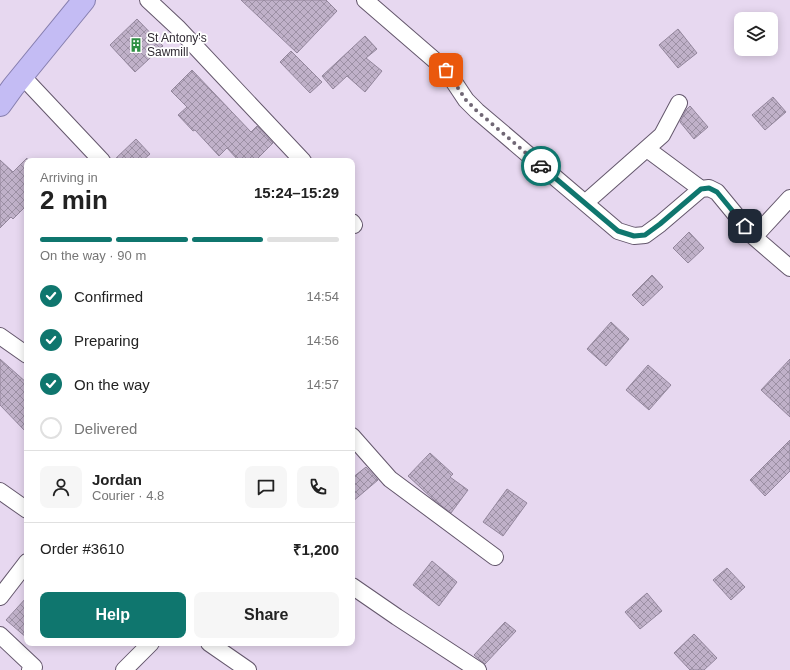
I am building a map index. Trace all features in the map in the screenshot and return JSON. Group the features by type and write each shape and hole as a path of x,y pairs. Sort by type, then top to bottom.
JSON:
{"highway":[{"path":"0,105 84,0"}],"street":[{"path":"148,0 177,27 300,158"},
{"path":"365,0 446,70 466,100 477,111 618,231 634,236 645,235 701,189 709,188 717,192 754,237 790,268"},
{"path":"22,76 99,158"},
{"path":"585,203 662,135 679,103"},
{"path":"647,149 701,189"},
{"path":"754,237 790,198"},
{"path":"0,336 24,353"},
{"path":"355,439 390,479 495,557"},
{"path":"0,491 24,508"},
{"path":"0,597 24,566"},
{"path":"355,588 397,618 478,670"},
{"path":"0,635 34,669"},
{"path":"124,670 148,646"},
{"path":"213,646 248,670"}],"building":[{"path":"241,0 326,0 337,11 297,53"},
{"name":"St Antony's Sawmill","path":"137,19 163,46 135,72 110,45"},
{"path":"678,29 697,53 678,68 659,45"},
{"path":"365,36 377,49 366,58 382,71 365,92 347,76 333,89 322,76"},
{"path":"291,51 322,82 310,93 280,62"},
{"path":"192,70 251,132 257,126 273,143 258,158 236,158 227,148 219,156 195,130 193,131 178,115 187,107 171,91"},
{"path":"773,97 786,112 765,130 752,115"},
{"path":"690,106 708,127 694,139 680,122 686,110"},
{"path":"136,139 150,154 145,158 116,158"},
{"path":"0,160 13,172 24,161 24,208 13,219 11,217 0,228"},
{"path":"689,232 704,248 688,263 673,248"},
{"path":"652,275 663,287 643,306 632,295"},
{"path":"611,322 629,339 606,366 587,349"},
{"path":"0,359 24,380 24,430 0,405"},
{"path":"790,359 790,417 761,390"},
{"path":"648,365 671,385 649,410 626,390"},
{"path":"790,440 790,471 765,496 750,480"},
{"path":"430,453 453,474 450,477 468,490 451,513 434,500 408,476"},
{"path":"366,467 378,480 355,499 355,476"},
{"path":"507,489 527,503 503,536 483,522"},
{"path":"432,561 457,582 439,606 413,585"},
{"path":"727,568 745,587 731,600 713,580"},
{"path":"647,593 662,611 640,629 625,612"},
{"path":"24,600 24,635 6,620"},
{"path":"505,622 516,631 485,664 474,655"},
{"path":"694,634 717,658 704,670 690,670 674,653"}],"way so far":[{"path":"446,70 466,100 541,166"}],"place":[{"name":"St Antony's Sawmill","path":"136,45"}],"route":[{"path":"541,166 618,231 634,236 645,235 701,189 709,188 717,192 745,226"}]}
